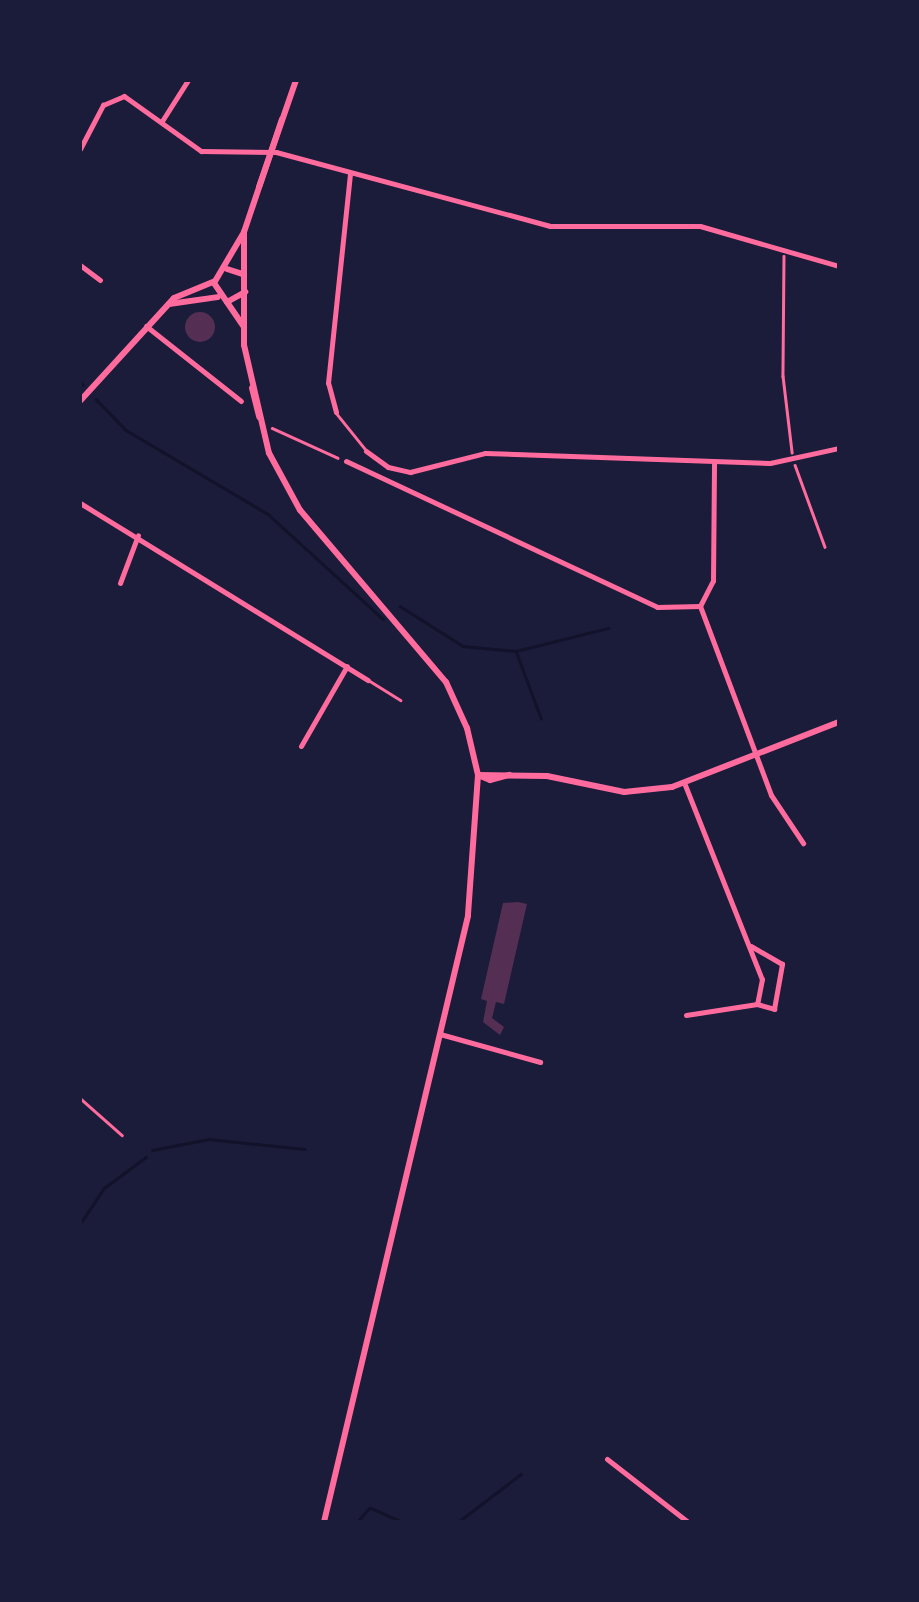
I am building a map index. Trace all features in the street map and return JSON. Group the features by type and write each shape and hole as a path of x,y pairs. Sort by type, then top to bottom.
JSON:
{"main road":[{"path":"80,402 168,304 227,269 244,232 296,80"},
{"path":"244,232 244,328 259,418 277,473 300,510 406,629 456,698 478,774 474,884 324,1522"},
{"path":"227,269 242,274"},
{"path":"214,280 218,297"},
{"path":"227,302 245,292"},
{"path":"168,304 218,297 227,302 244,328"},
{"path":"478,774 494,780 510,775 624,792 685,785 839,722"}],"street":[{"path":"162,120 188,80"},
{"path":"80,149 110,100 131,98 201,150 271,152 550,226 700,226 839,266"},
{"path":"336,412 328,368 350,174"},
{"path":"80,265 100,280"},
{"path":"146,326 240,401"},
{"path":"366,450 388,468 410,472 485,453 794,462 839,448"},
{"path":"346,461 657,608 700,606"},
{"path":"714,462 713,581 700,606 755,755 803,843"},
{"path":"80,502 368,680"},
{"path":"120,583 138,535"},
{"path":"301,746 347,666"},
{"path":"685,785 762,979 757,1004"},
{"path":"686,1014 757,1004 774,1010 782,964 748,944"},
{"path":"440,1034 540,1062"},
{"path":"607,1460 688,1522"}],"lane":[{"path":"336,412 366,450"},
{"path":"368,680 400,700"}],"path":[{"path":"785,250 783,376 794,462 826,547"},
{"path":"271,428 346,461"},
{"path":"80,1098 122,1135"}],"building":[{"path":"200,312 214,321 215,327 206,341 200,342 186,333 185,327 194,313"},
{"path":"503,903 527,904 504,1004 496,1002 492,1018 504,1027 500,1035 483,1022 487,1001 481,999"}],"waterway":[{"path":"80,381 83,385"},
{"path":"96,399 126,430 268,514 383,619"},
{"path":"400,606 463,646 516,651 608,628"},
{"path":"516,651 541,718"},
{"path":"152,1150 209,1139 304,1149"},
{"path":"80,1224 104,1188 146,1157"},
{"path":"458,1522 521,1474"},
{"path":"357,1522 369,1508"},
{"path":"371,1508 403,1522"}]}
